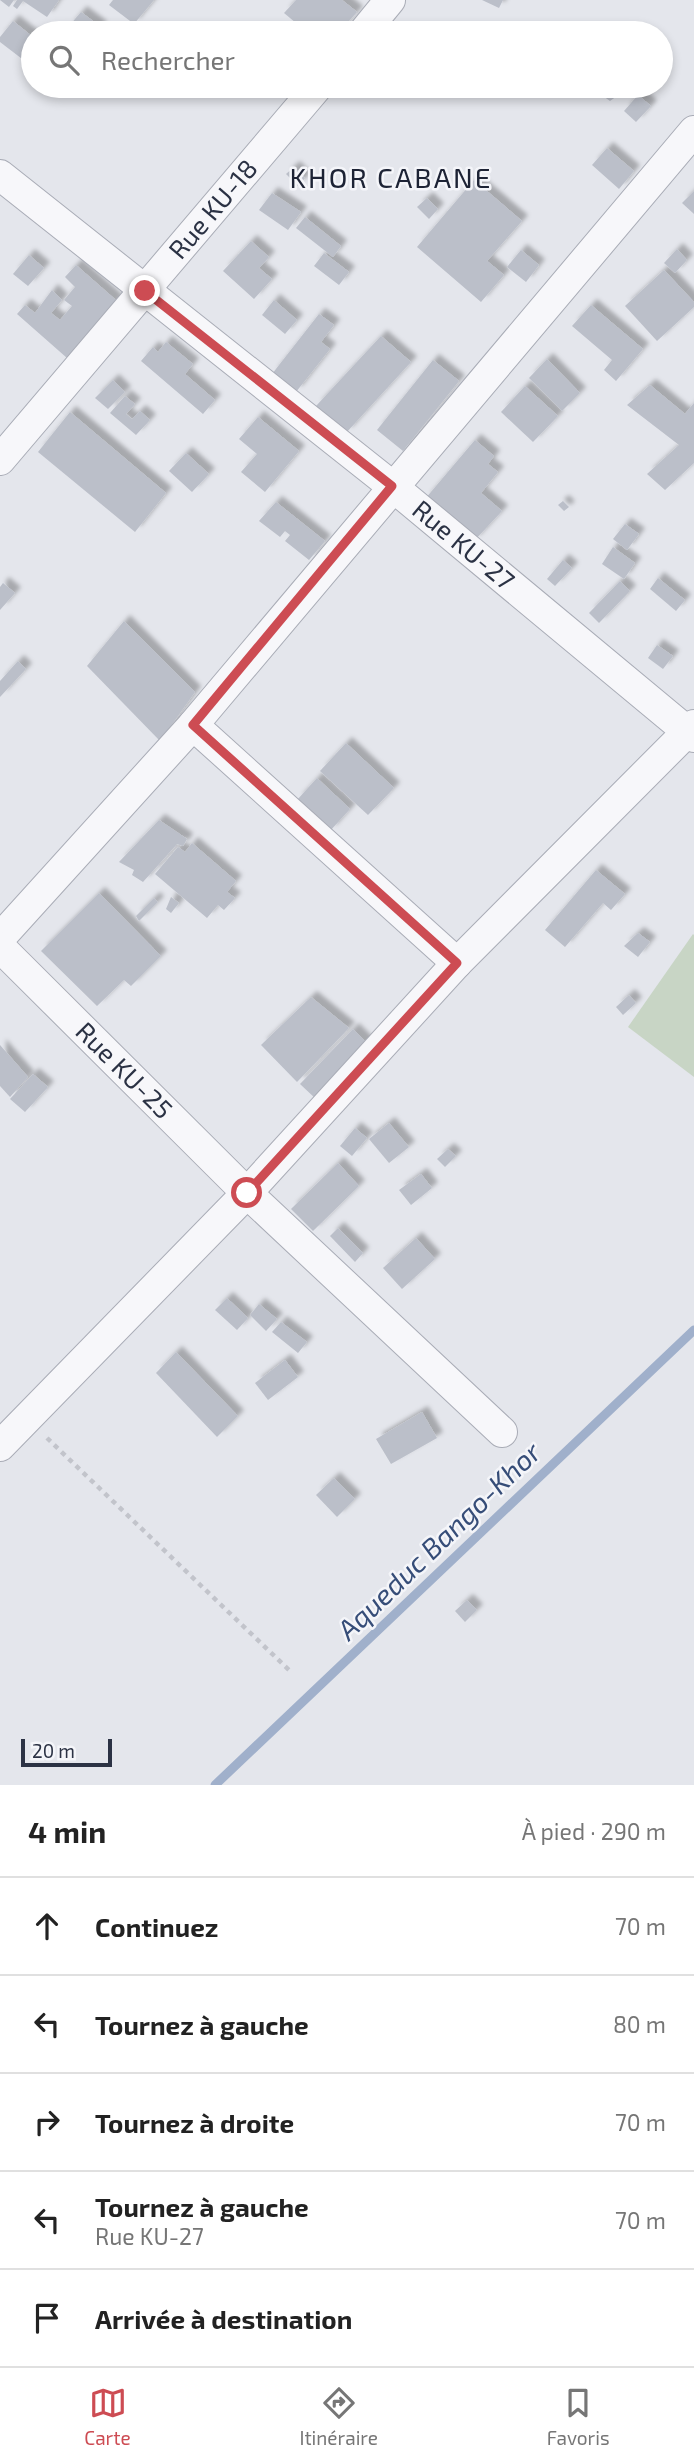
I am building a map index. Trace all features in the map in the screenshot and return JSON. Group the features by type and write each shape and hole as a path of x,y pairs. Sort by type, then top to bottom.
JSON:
{"street":[{"path":"373,21 390,0"},
{"name":"Rue KU-18","path":"0,460 308,98"},
{"path":"0,938 193,725 694,131"},
{"name":"Rue KU-27","path":"0,175 392,486 691,731"},
{"path":"193,725 457,963"},
{"path":"0,1446 247,1193 457,963 691,731"},
{"name":"Rue KU-25","path":"0,947 247,1193 502,1432"}],"path":[{"path":"27,1418 93,1485 155,1540 289,1670"}],"green space":[{"path":"694,935 694,1077 628,1027"}],"building":[{"path":"0,0 14,0 9,7"},
{"path":"17,0 59,0 47,17 23,1 17,9 13,6"},
{"path":"113,0 154,0 136,21 130,21 109,5"},
{"path":"296,0 342,0 357,12 349,21 294,21 284,13"},
{"path":"482,0 503,0 499,8"},
{"path":"81,12 93,21 73,21"},
{"path":"13,21 21,27 21,58 0,42 0,37"},
{"path":"635,98 642,98 651,106 636,122 624,111"},
{"path":"607,148 634,171 619,189 592,165"},
{"path":"294,167 305,178 298,186 286,174"},
{"path":"474,180 522,221 487,261 504,275 481,302 417,247"},
{"path":"694,191 694,214 682,203"},
{"path":"272,193 301,212 288,230 259,210"},
{"path":"427,198 438,209 429,219 417,207"},
{"path":"305,217 341,246 333,257 296,228"},
{"path":"251,241 269,257 259,268 272,279 254,299 223,271"},
{"path":"677,249 687,260 675,273 664,263"},
{"path":"521,250 539,265 526,282 507,267"},
{"path":"324,253 349,272 339,285 314,266"},
{"path":"29,255 44,268 28,286 13,274"},
{"path":"76,265 117,301 67,358 17,314 25,305 35,313 52,290 62,300 51,313 60,320 72,306 64,300 75,287 65,277"},
{"path":"664,270 694,302 694,307 657,341 625,306"},
{"path":"274,300 297,320 285,334 262,315"},
{"path":"591,305 643,349 616,381 604,370 612,360 572,326"},
{"path":"319,314 334,325 321,342 330,349 296,392 272,374"},
{"path":"381,336 411,362 346,433 316,406"},
{"path":"166,342 193,364 185,374 215,400 203,414 141,361 153,347 158,352"},
{"path":"547,359 580,393 562,411 529,378"},
{"path":"433,360 459,381 403,451 377,430"},
{"path":"113,380 125,392 108,409 95,398"},
{"path":"650,385 685,414 694,403 694,463 665,490 647,474 679,445 627,405"},
{"path":"525,386 558,416 533,442 501,412"},
{"path":"125,396 135,404 126,414 132,419 140,411 150,420 136,435 110,413"},
{"path":"70,412 166,493 135,532 38,452"},
{"path":"258,417 299,451 265,492 241,472 257,454 239,439"},
{"path":"475,440 494,456 488,464 498,472 481,493 502,511 474,541 425,499"},
{"path":"186,453 209,474 192,492 169,471"},
{"path":"563,501 569,507 564,511 558,505"},
{"path":"276,502 325,541 309,560 285,541 290,535 285,531 280,537 259,521"},
{"path":"625,524 639,534 627,550 613,539"},
{"path":"613,547 635,563 624,579 602,564"},
{"path":"563,560 572,568 555,586 547,579"},
{"path":"658,578 685,600 676,611 650,589"},
{"path":"620,581 630,591 599,623 589,613"},
{"path":"3,583 15,593 0,610 0,587"},
{"path":"124,621 195,692 160,741 87,666"},
{"path":"657,645 673,656 663,669 648,658"},
{"path":"18,661 26,669 0,697 0,681"},
{"path":"346,743 394,788 368,815 320,771"},
{"path":"317,778 350,809 330,831 297,800"},
{"path":"159,820 187,839 183,846 177,844 143,882 132,875 134,870 119,862"},
{"path":"192,843 236,881 227,892 235,898 224,910 218,905 207,918 155,874 178,847 185,852"},
{"path":"596,870 625,894 611,910 603,903 565,947 545,930"},
{"path":"99,893 161,956 131,986 124,980 97,1006 41,951"},
{"path":"171,897 179,903 171,913 166,909"},
{"path":"154,898 158,902 139,921 136,916"},
{"path":"638,933 650,942 638,957 624,946"},
{"path":"629,995 636,1003 623,1015 616,1007"},
{"path":"311,997 349,1028 297,1082 261,1045"},
{"path":"353,1029 369,1045 317,1100 300,1084"},
{"path":"0,1045 28,1077 10,1097 0,1086"},
{"path":"33,1074 48,1087 25,1112 10,1099"},
{"path":"389,1123 409,1147 389,1163 369,1139"},
{"path":"355,1128 367,1138 352,1156 340,1146"},
{"path":"448,1149 456,1156 445,1167 437,1159"},
{"path":"338,1163 359,1186 313,1231 291,1209"},
{"path":"421,1174 432,1188 411,1205 399,1190"},
{"path":"338,1228 363,1253 355,1262 330,1236"},
{"path":"416,1238 435,1259 402,1289 383,1268"},
{"path":"227,1298 248,1318 237,1330 215,1310"},
{"path":"259,1304 277,1319 266,1331 250,1315"},
{"path":"281,1322 307,1342 298,1353 272,1332"},
{"path":"176,1352 238,1416 217,1437 156,1373"},
{"path":"285,1360 298,1377 268,1400 255,1383"},
{"path":"422,1412 437,1438 391,1464 376,1439"},
{"path":"334,1478 355,1499 337,1517 316,1495"},
{"path":"467,1600 477,1610 465,1622 455,1611"}],"waterway":[{"name":"Aqueduc Bango-Khor","path":"215,1785 694,1330"}],"district":[{"name":"KHOR CABANE","path":"391,178"}],"route":[{"path":"145,291 392,486 193,725 457,963 247,1193"}]}
